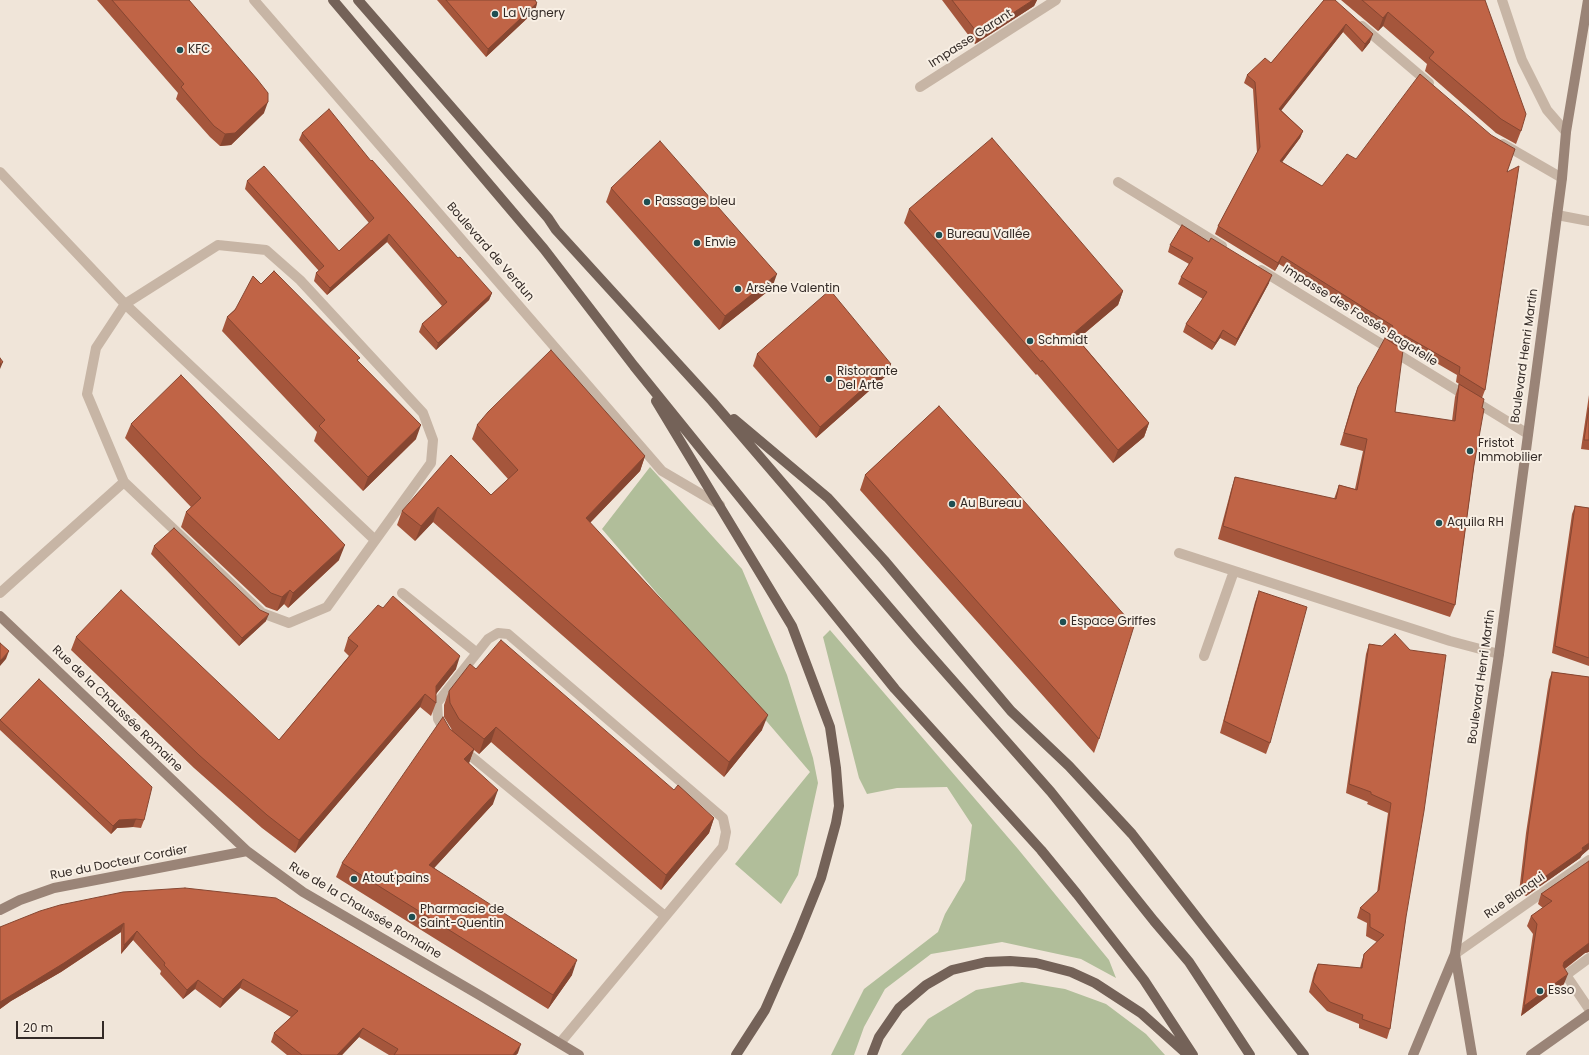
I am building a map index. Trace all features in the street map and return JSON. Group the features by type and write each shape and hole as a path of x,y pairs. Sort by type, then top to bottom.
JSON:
{"main road":[{"path":"333,0 544,249 634,366 895,689 1040,850 1077,894 1144,980 1193,1055"},
{"path":"358,0 548,218 556,230 712,401 917,640 1051,792 1149,915 1189,962 1250,1055"},
{"name":"Boulevard Henri Martin","path":"1411,1054 1455,954 1528,434 1562,178 1566,132 1588,0"},
{"path":"634,366 720,505 792,626 830,727 836,768 839,806 836,823 821,878 765,1010 736,1055"},
{"path":"712,401 828,498 884,560 940,628 1012,711 1069,766 1132,834 1304,1055"},
{"name":"Rue de la Chaussée Romaine","path":"0,616 247,851 303,892 560,1042 579,1055"},
{"name":"Rue du Docteur Cordier","path":"0,910 20,900 54,888 247,851"},
{"name":"Boulevard Henri Martin","path":"1455,954 1472,1055"},
{"path":"872,1055 879,1037 899,1008 926,985 952,970 986,962 1010,961 1036,963 1071,972 1095,983 1141,1013 1188,1055"},
{"path":"1531,1055 1589,1014"}],"street":[{"name":"Boulevard de Verdun","path":"254,0 662,471 720,505"},
{"name":"Impasse Garant","path":"920,86 1056,0"},
{"path":"1502,0 1522,60 1547,110 1566,132"},
{"path":"1356,20 1438,92"},
{"path":"1492,138 1562,178"},
{"path":"0,172 125,304 375,540"},
{"path":"1118,182 1231,252"},
{"path":"1557,215 1589,221"},
{"path":"218,245 266,250 300,280 423,412 433,440 430,463 327,607 289,623 262,613 124,482 87,394 96,348 125,304 218,245"},
{"name":"Impasse des Fossés Bagatelle","path":"1252,264 1528,434"},
{"path":"0,593 124,482"},
{"path":"1179,553 1450,641 1498,654"},
{"path":"1204,656 1234,571"},
{"path":"402,593 477,654"},
{"path":"560,1042 723,847 726,832 723,818 508,634 498,634 488,639 437,703 438,720 449,738 665,916"},
{"name":"Rue Blanqui","path":"1455,954 1589,860"},
{"path":"1589,958 1566,975 1589,1009"}],"green space":[{"path":"650,467 742,569 787,675 813,758 818,783 798,875 781,904 735,864 810,772 602,529"},
{"path":"830,630 1018,849 1109,960 1116,978 1081,959 1002,942 931,954 885,989 864,1027 854,1055 831,1055 864,989 938,932 945,914 965,880 972,825 947,787 897,788 867,794 859,778 823,637"},
{"path":"1022,982 1065,989 1106,1004 1146,1034 1165,1055 901,1055 928,1019 976,990"}],"building":[{"name":"KFC","path":"112,0 189,0 268,93 268,102 235,133 225,134 214,126 181,87 184,84"},
{"path":"446,0 535,0 537,3 488,49"},
{"path":"952,0 1033,0 979,35"},
{"path":"1324,0 1335,0 1373,34 1365,44 1346,24 1279,109 1303,131 1280,161 1322,186 1347,154 1356,159 1420,74 1491,135 1515,149 1507,172 1519,166 1485,390 1459,374 1460,367 1404,335 1403,340 1390,332 1393,326 1282,256 1278,263 1218,226 1260,147 1255,82 1247,75 1265,58 1271,63"},
{"path":"1362,0 1485,0 1526,114 1521,131 1501,119 1429,58 1434,52 1388,12 1383,18"},
{"path":"329,109 371,161 372,160 458,258 460,257 492,293 438,343 422,324 447,302 389,234 330,288 316,273 324,266 247,181 264,166 339,251 374,218 302,133"},
{"path":"992,138 1123,291 1073,334 1149,423 1118,450 1042,360 1041,362 909,209"},
{"path":"660,141 777,274 725,316 611,188"},
{"path":"1182,225 1209,242 1211,238 1272,275 1237,339 1223,330 1215,343 1186,324 1207,292 1181,277 1193,258 1170,245"},
{"path":"274,271 360,358 357,360 421,425 368,477 319,426 325,420 227,317 235,310 253,276 261,284"},
{"path":"830,290 891,364 820,427 757,354"},
{"path":"1385,338 1403,350 1395,412 1455,421 1459,384 1484,399 1482,408 1484,409 1474,465 1455,605 1223,526 1235,477 1336,499 1339,485 1357,490 1367,439 1344,433 1358,387"},
{"path":"551,350 645,456 586,518 768,715 729,762 438,507 421,526 402,511 451,455 491,495 518,470 477,425 488,412"},
{"path":"181,375 345,545 293,593 290,590 282,597 271,593 186,512 201,498 131,424"},
{"path":"939,406 1134,626 1099,739 865,475"},
{"path":"1589,408 1589,440 1584,440"},
{"path":"1575,506 1589,508 1589,658 1555,646"},
{"path":"174,528 260,610 269,614 242,638 154,546"},
{"path":"121,590 279,740 358,646 348,638 378,605 383,608 393,596 460,656 436,686 436,703 425,694 299,840 267,815 199,755 76,637"},
{"path":"1259,591 1307,607 1270,743 1224,721"},
{"path":"1395,634 1410,650 1446,655 1424,811 1406,917 1390,1029 1362,1019 1363,1015 1330,1002 1313,982 1318,964 1362,968 1364,954 1384,935 1370,927 1370,914 1360,908 1379,890 1391,803 1371,794 1371,792 1349,784 1369,644 1382,646"},
{"path":"501,640 674,790 678,785 714,818 666,875 496,727 484,739 459,719 450,703 449,691 470,664 476,669"},
{"path":"0,643 9,651 0,661"},
{"path":"1552,672 1589,677 1589,843 1582,848 1583,850 1529,888 1522,884 1529,825"},
{"path":"39,679 152,787 144,820 119,820 113,826 0,720"},
{"path":"443,717 450,729 474,749 464,759 498,790 429,865 577,960 553,995 342,863"},
{"path":"1589,861 1589,943 1564,962 1563,966 1568,974 1524,1006 1537,924 1531,916 1552,901 1541,894"},
{"path":"185,888 276,898 521,1044 513,1055 394,1055 398,1049 363,1028 337,1055 302,1055 274,1033 298,1011 243,979 223,999 198,980 187,990 164,965 165,963 137,931 124,945 124,923 64,963 0,1002 0,927 40,911 60,905 123,892"}],"place":[{"name":"La Vignery","path":"495,14"},
{"name":"KFC","path":"180,50"},
{"name":"Passage bleu","path":"647,202"},
{"name":"Bureau Vallée","path":"939,235"},
{"name":"Envie","path":"697,243"},
{"name":"Arsène Valentin","path":"738,289"},
{"name":"Schmidt","path":"1030,341"},
{"name":"Ristorante Del Arte","path":"829,379"},
{"name":"Fristot Immobilier","path":"1470,451"},
{"name":"Au Bureau","path":"952,504"},
{"name":"Aquila RH","path":"1439,523"},
{"name":"Espace Griffes","path":"1063,622"},
{"name":"Atout'pains","path":"354,879"},
{"name":"Pharmacie de Saint-Quentin","path":"412,917"},
{"name":"Esso","path":"1540,991"}]}
